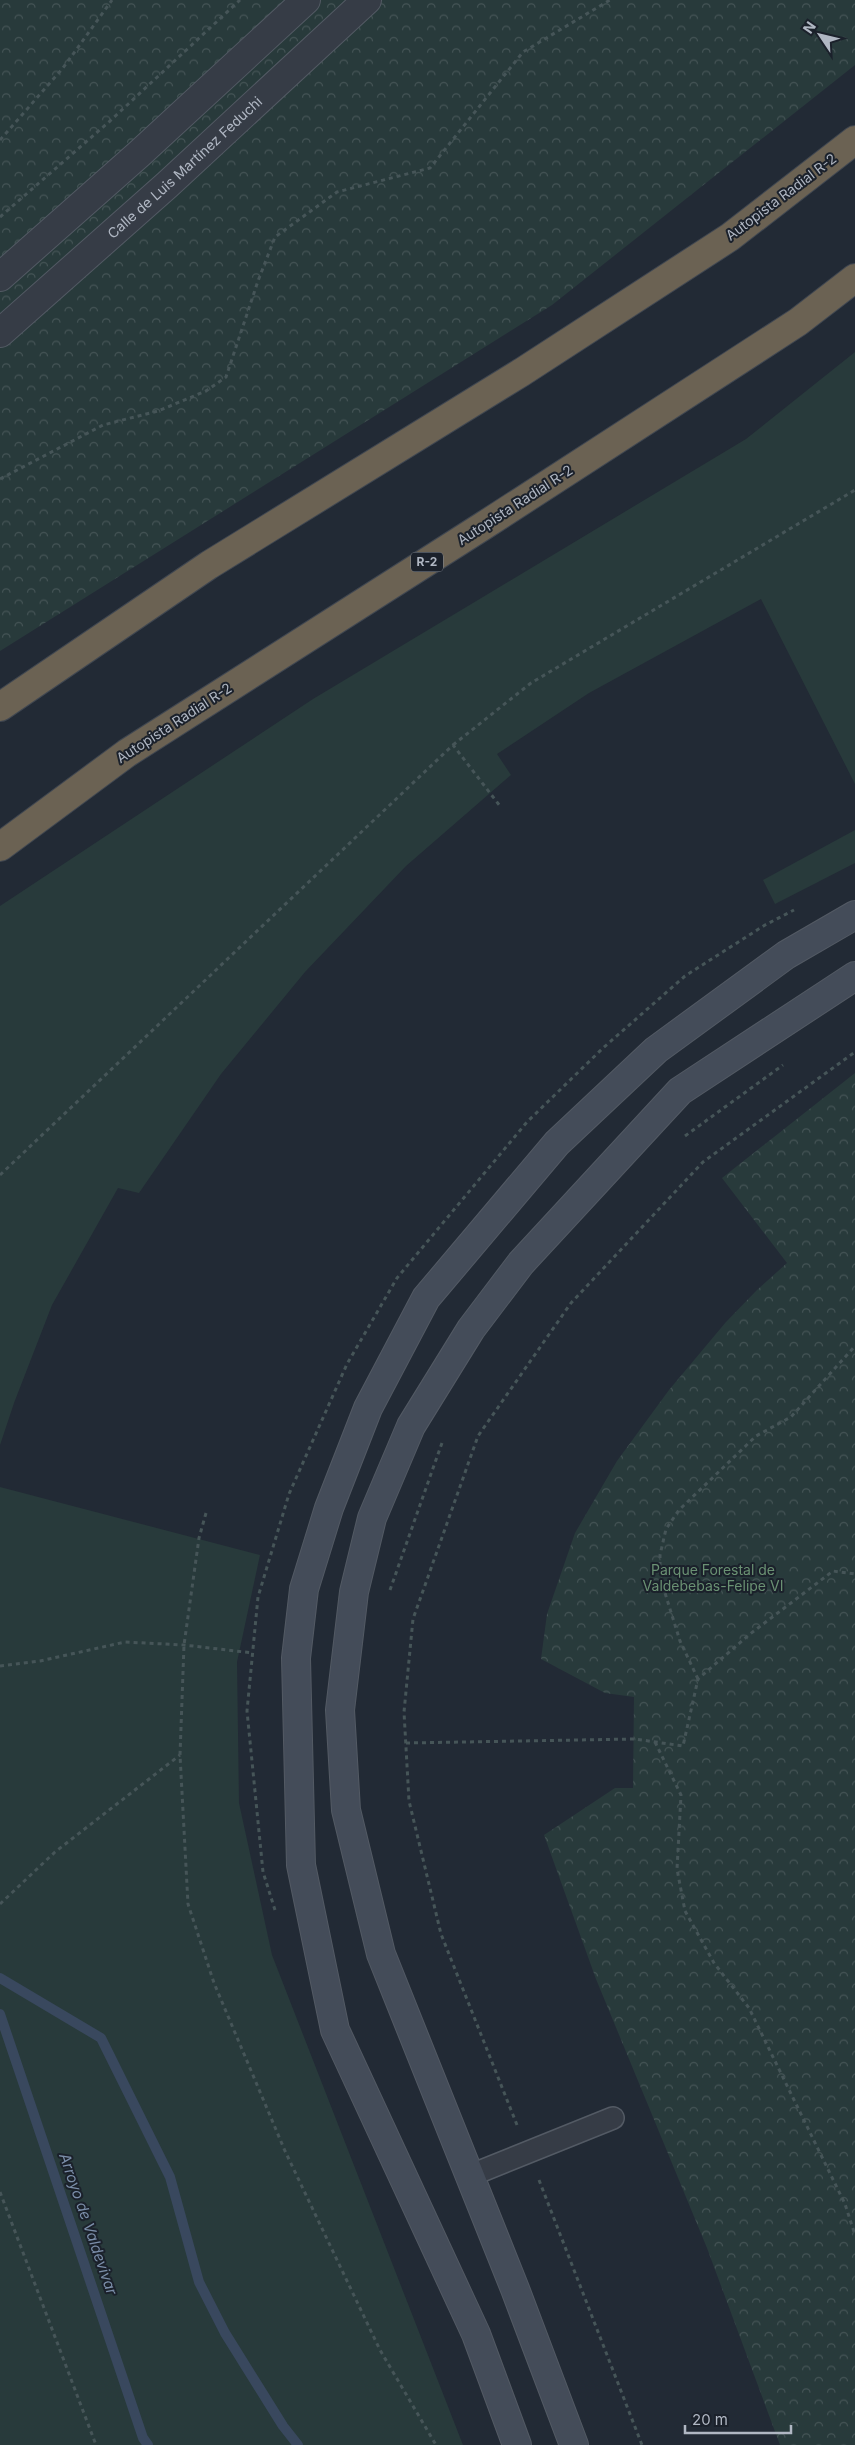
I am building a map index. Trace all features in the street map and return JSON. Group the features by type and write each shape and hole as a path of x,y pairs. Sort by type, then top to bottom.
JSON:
{"highway":[{"name":"Autopista Radial R-2","path":"0,707 209,565 522,372 730,237 855,140"},
{"name":"Autopista Radial R-2","path":"0,847 127,753 798,322 855,278"}],"street":[{"path":"0,277 140,154 306,0"},
{"name":"Calle de Luis Martínez Feduchi","path":"0,334 168,185 367,0"},
{"path":"517,2445 476,2334 335,2030 301,1865 296,1658 304,1589 329,1508 368,1408 426,1298 557,1143 656,1050 786,955 855,915"},
{"path":"574,2445 381,1954 346,1810 340,1710 354,1592 372,1518 411,1426 471,1329 521,1263 680,1091 855,976"}],"lane":[{"path":"469,2176 612,2118"}],"path":[{"path":"0,140 62,68 112,0"},
{"path":"0,217 110,121 240,0"},
{"path":"0,479 102,425 166,407 206,392 226,377 258,281 275,238 338,192 430,168 523,52 610,0"},
{"path":"0,1175 453,745 531,683 855,490"},
{"path":"453,745 500,806"},
{"path":"278,1918 263,1872 247,1711 258,1597 289,1494 347,1364 397,1278 528,1122 603,1048 685,976 765,925 798,908"},
{"path":"642,2445 441,1934 409,1801 404,1712 413,1619 478,1436 571,1303 703,1162 855,1052"},
{"path":"682,1138 784,1064"},
{"path":"698,1679 680,1641 660,1577 660,1555 666,1529 678,1510 756,1436 790,1417 855,1346"},
{"path":"389,1594 446,1430"},
{"path":"206,1513 199,1538 184,1645 180,1755 188,1904 214,1983 285,2151 380,2350 436,2445"},
{"path":"406,1743 635,1739 682,1746 698,1679 750,1634 833,1571 855,1574"},
{"path":"0,1666 40,1661 125,1642 184,1645 253,1653"},
{"path":"655,1742 681,1795 676,1869 685,1911 714,1963 749,2008 845,2204 855,2235"},
{"path":"0,1904 55,1852 180,1755"},
{"path":"0,2192 96,2445"}],"green space":[{"path":"0,0 855,0 855,65 552,305 0,651"},
{"path":"855,352 855,784 761,599 589,693 497,754 511,775 406,866 305,972 221,1074 139,1193 118,1188 52,1305 0,1445 0,906 313,699 746,439"},
{"path":"855,830 855,863 775,904 763,880"},
{"name":"Parque Forestal de Valdebebas-Felipe VI","path":"855,1073 855,2445 780,2445 707,2248 596,1979 544,1835 615,1788 633,1788 634,1697 605,1693 541,1659 547,1614 575,1533 617,1461 669,1390 726,1322 787,1263 722,1178"},
{"path":"0,1487 260,1555 237,1662 239,1803 272,1955 463,2445 0,2445"}],"waterway":[{"path":"0,1978 101,2038 170,2177 199,2282 225,2333 283,2426 298,2445"},
{"name":"Arroyo de Valdevivar","path":"0,2014 143,2438 148,2445"}]}
